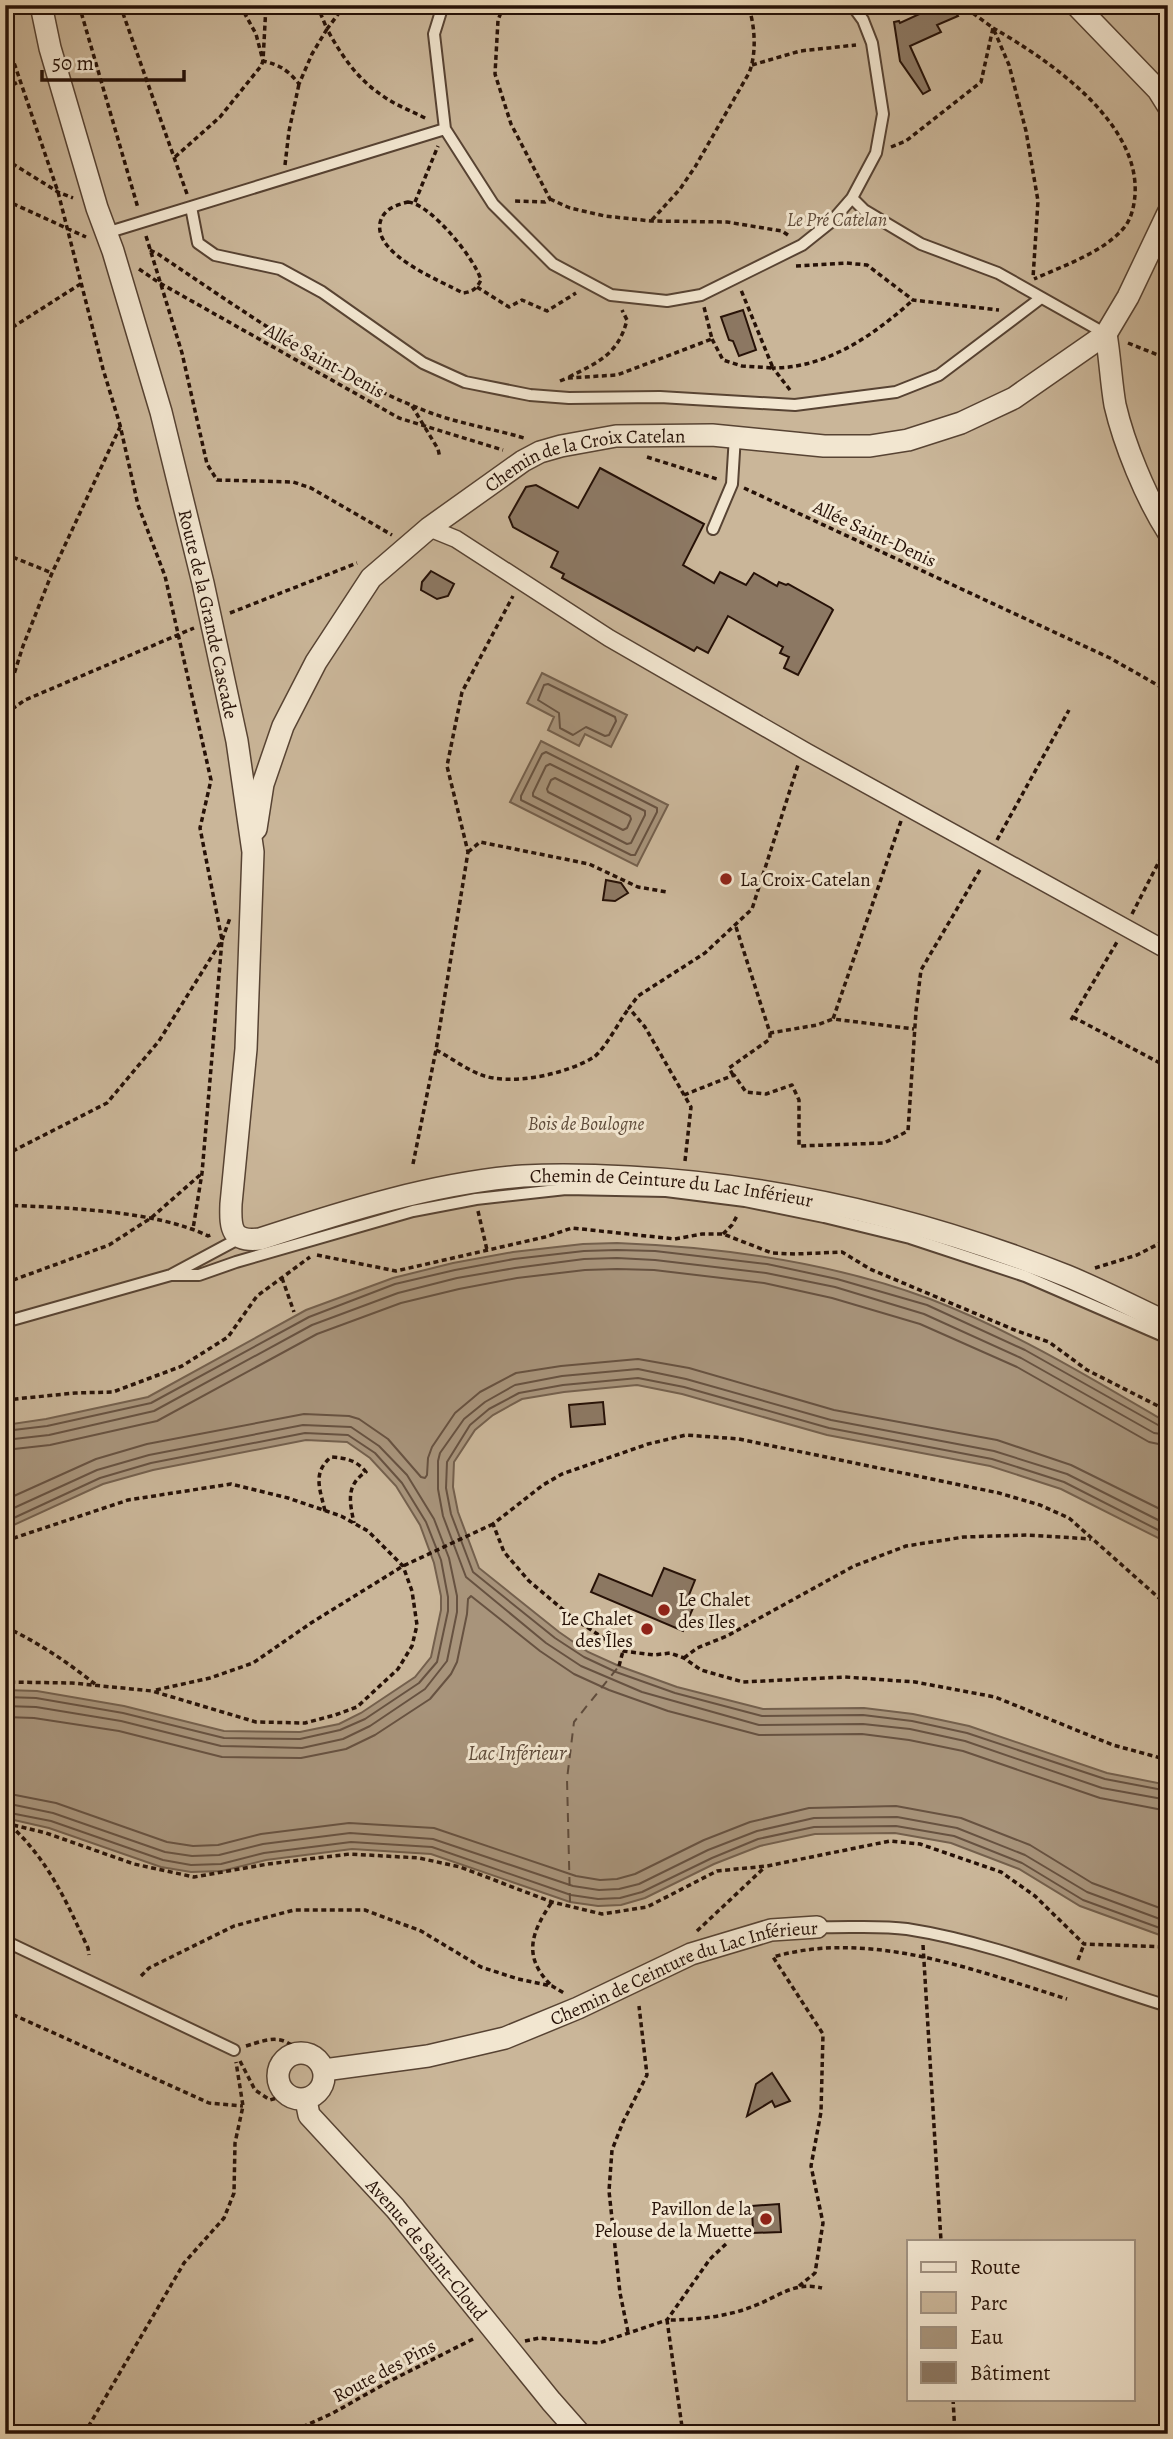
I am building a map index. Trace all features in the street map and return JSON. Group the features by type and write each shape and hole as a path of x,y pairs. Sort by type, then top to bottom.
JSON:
{"street":[{"name":"Route de la Grande Cascade","path":"41,5 50,48 97,208 96,235 161,412 200,570 237,741 253,852 246,1049 231,1204 232,1228 240,1238"},
{"path":"1076,5 1158,90 1168,106"},
{"path":"1168,213 1107,334 1115,405 1124,435 1154,510 1168,532"},
{"name":"Chemin de la Croix Catelan","path":"253,852 263,784 283,726 305,681 371,578 429,528 523,461 540,452 561,446 616,436 735,436 824,446 870,446 908,440 961,423 1014,398 1107,334"},
{"path":"429,528 456,539 609,638 807,752 1168,951"},
{"name":"Chemin de Ceinture du Lac Inférieur","path":"240,1238 246,1241 260,1239 387,1201 472,1182 573,1174 694,1181 778,1193 877,1213 1067,1276 1168,1322"},
{"name":"Chemin de Ceinture du Lac Inférieur","path":"324,2070 428,2056 505,2038 578,2008 691,1954 771,1930 817,1927"},
{"path":"300,2053 315,2057 324,2070 323,2087 314,2097 297,2097 281,2088 278,2074 281,2064 288,2057 300,2053"},
{"name":"Avenue de Saint-Cloud","path":"297,2097 309,2115 396,2208 580,2434"},
{"name":"Avenue de Saint-Cloud","path":"551,2401 566,2434"}],"lane":[{"path":"443,5 435,34 445,129 493,204 553,264 611,295 667,302 701,295 802,245 832,221 852,198 876,153 883,114 872,43 863,20 852,5"},
{"path":"96,235 445,129"},
{"path":"852,198 864,210 921,244 998,273 1107,334"},
{"path":"191,207 198,243 215,255 290,275 322,292 423,363 465,382 530,395 569,398 660,397 801,404 896,392 939,375 1041,298"},
{"path":"713,529 732,484 735,436"},
{"name":"Chemin de Ceinture du Lac Inférieur","path":"171,1275 199,1275 413,1211 475,1199 566,1189 666,1191 745,1201 910,1238 1025,1276 1168,1338"},
{"name":"Chemin de Ceinture du Lac Inférieur","path":"5,1322 171,1275 240,1238"},
{"name":"Chemin de Ceinture du Lac Inférieur","path":"817,1927 904,1929 923,1932 992,1949 1168,2006"},
{"path":"5,1941 234,2050"}],"path":[{"path":"6,5 8,45 58,192 103,369 121,425 138,505 165,576 211,780 200,828 222,940 202,1173 193,1229"},
{"path":"79,5 158,282 182,353 208,464 217,480 293,482 310,488 395,537"},
{"path":"120,5 191,207"},
{"path":"240,5 256,34 263,61"},
{"path":"175,157 220,117 247,86 263,61 266,5"},
{"path":"317,5 340,52 375,90 399,106 445,129 415,202"},
{"path":"284,178 289,131 299,85 312,54 345,5"},
{"path":"504,5 498,20 495,74 511,124 550,200 605,216 651,221 727,222 782,231 802,245"},
{"path":"651,221 680,189 695,167 752,65 753,20 748,5"},
{"path":"962,5 1024,47 1085,94 1112,125 1132,167 1136,186 1134,208 1124,228 1104,246 1033,279 1038,201 1009,65 993,28"},
{"path":"876,153 906,141 981,82 993,28"},
{"path":"752,65 800,51 872,43"},
{"path":"263,61 280,65 299,85"},
{"path":"5,89 20,81"},
{"path":"5,159 58,192 97,208"},
{"path":"5,200 65,226 96,235"},
{"path":"493,204 503,201 550,200"},
{"path":"415,202 431,214 479,273 481,280 470,292 463,293 406,263 385,244 380,233 380,221 386,211 397,205 415,202"},
{"path":"150,250 332,365 433,414 530,440"},
{"path":"766,263 788,266 846,262 867,265 913,300 1022,312"},
{"path":"736,278 773,368 801,404"},
{"name":"Allée Saint-Denis","path":"158,282 399,418 509,452 523,461"},
{"path":"5,332 82,283"},
{"path":"477,287 509,307 522,300 547,311 590,283"},
{"path":"530,395 604,359 622,337 627,320 619,303 611,295"},
{"path":"701,295 712,339 723,360 742,366 773,368 794,368 834,355 883,326 913,300"},
{"path":"1107,334 1168,359"},
{"path":"567,378 617,375 712,339"},
{"path":"411,404 438,449 440,458"},
{"path":"5,960 13,921 9,690 52,573 121,425"},
{"name":"Allée Saint-Denis","path":"642,455 732,484 1110,658 1168,691"},
{"path":"5,554 52,573"},
{"path":"413,1164 436,1049 468,852 447,766 462,692 520,582"},
{"path":"736,926 770,1033 770,1039 729,1068 746,1092 766,1094 792,1085 799,1100 799,1146 884,1143 908,1131 914,1029 921,970 1069,710"},
{"path":"436,1049 480,1074 506,1080 528,1079 554,1073 596,1056 638,996 705,953 752,909 798,765 807,752"},
{"path":"833,1019 905,807"},
{"path":"468,852 480,842 562,858 589,864 638,887 667,892"},
{"path":"5,1155 107,1103 159,1041 222,940 231,914"},
{"path":"629,1008 645,1027 691,1107 685,1161"},
{"path":"1073,1017 1158,1062 1168,1064"},
{"path":"770,1033 817,1025 833,1019 914,1029"},
{"path":"684,1095 734,1075"},
{"path":"5,1283 109,1245 151,1218 202,1173"},
{"path":"475,1199 487,1250"},
{"path":"5,1205 151,1218 193,1229 208,1236"},
{"path":"5,1400 113,1392 182,1366 228,1337 257,1296 314,1254 396,1271 545,1237 572,1227 675,1239 702,1234 723,1234 772,1252 842,1252 870,1269 1049,1342 1087,1370 1168,1412"},
{"path":"1087,1271 1137,1255 1168,1239"},
{"path":"282,1278 294,1312"},
{"path":"152,1691 210,1678 253,1663 310,1623 420,1556 493,1524 543,1485 562,1474 648,1444 686,1435 739,1439 999,1493 1040,1505 1069,1518 1166,1606 1168,1620"},
{"path":"325,1511 319,1478 322,1465 331,1457 353,1461 366,1472 357,1478 350,1492 354,1524"},
{"path":"5,1541 128,1500 231,1484 288,1498 369,1531 403,1566 412,1591 417,1625 412,1646 398,1669 357,1707 335,1716 305,1723 256,1722 152,1691 5,1682"},
{"path":"493,1524 504,1552 529,1581 573,1619 623,1651 654,1655 670,1653 684,1658 701,1670 743,1682 845,1677 915,1682 995,1697 1113,1745 1168,1760"},
{"path":"684,1658 696,1648 739,1630 854,1566 906,1546 964,1537 1027,1535 1092,1539"},
{"path":"5,1627 71,1665 96,1686"},
{"path":"619,1666 623,1651"},
{"path":"7,1823 46,1833 134,1864 194,1877 350,1854 419,1858 460,1867 552,1902 602,1914 647,1906 717,1871 767,1866 890,1841 920,1844 1001,1872 1035,1896 1084,1944 1168,1947"},
{"path":"7,1823 32,1846 59,1887 89,1955"},
{"path":"694,1933 767,1866"},
{"path":"552,1902 534,1937 532,1955 536,1966 552,1986"},
{"path":"141,1976 149,1968 234,1926 294,1910 365,1910 421,1931 481,1967 552,1986 566,1994"},
{"path":"923,1932 941,2240"},
{"path":"1078,1960 1084,1944"},
{"path":"799,2286 815,2273 823,2223 811,2166 821,2112 823,2034 772,1957 818,1950 898,1952 1066,1999"},
{"path":"628,2332 620,2293 609,2191 612,2150 623,2122 648,2075 639,2006"},
{"path":"5,2011 209,2103 243,2106"},
{"path":"234,2050 272,2038 292,2044 300,2053"},
{"path":"234,2050 255,2090 270,2101 297,2097"},
{"path":"84,2434 184,2263 224,2218 234,2193 235,2143 243,2106 234,2050"},
{"path":"683,2434 667,2320 710,2259 726,2244"},
{"path":"799,2286 822,2288"},
{"name":"Route des Pins","path":"287,2434 333,2413 388,2382 500,2336 599,2343 667,2320 689,2320 729,2314 799,2286"},
{"path":"953,2400 955,2434"}],"green space":[{"name":"Bois de Boulogne","path":"5,5 1168,5 1168,2434 5,2434"}],"water":[{"path":"542,673 627,715 611,747 585,734 579,746 548,730 554,717 527,703"},
{"path":"541,741 668,805 637,866 510,802"},
{"name":"Lac Inférieur","path":"617,1243 696,1248 776,1259 892,1286 990,1325 1048,1354 1161,1419 1168,1420 1168,1543 1061,1489 990,1466 827,1435 682,1394 637,1385 522,1399 493,1415 475,1430 454,1462 453,1487 458,1512 479,1568 559,1632 588,1652 619,1666 677,1687 763,1709 864,1708 913,1714 969,1726 1107,1773 1168,1785 1168,1938 1080,1906 1019,1869 951,1843 895,1833 815,1834 760,1846 714,1864 645,1898 621,1905 598,1906 570,1902 431,1854 352,1849 266,1860 222,1871 191,1872 161,1867 49,1828 5,1818 5,1690 37,1691 124,1706 224,1731 300,1732 339,1724 361,1713 415,1677 431,1657 441,1610 441,1596 434,1563 420,1525 396,1486 370,1458 347,1442 306,1440 153,1470 103,1484 5,1529 5,1425 148,1397 306,1310 393,1278 513,1252"}],"building":[{"path":"939,5 950,5 958,16 937,25 941,32 910,46 930,90 923,94 900,61 894,22 900,23"},
{"path":"743,310 756,350 739,356 733,341 729,340 721,317"},
{"path":"600,468 704,524 683,565 714,583 720,572 746,585 754,573 777,586 779,582 788,584 833,610 798,675 784,668 789,657 780,653 783,647 728,616 708,653 697,647 694,651 562,578 564,574 551,567 558,552 513,527 509,517 526,487 536,485 578,508"},
{"path":"431,571 454,584 448,596 437,599 421,590 422,582"},
{"path":"606,880 621,883 628,893 615,901 603,900"},
{"path":"603,1402 605,1424 571,1427 569,1405"},
{"path":"664,1568 695,1580 689,1595 697,1599 683,1631 591,1592 599,1574 652,1596"},
{"path":"772,2073 790,2101 775,2107 772,2101 747,2116 756,2084"},
{"name":"Pavillon de la Pelouse de la Muette","path":"779,2204 781,2232 753,2233 752,2206"}],"ferry route":[{"path":"570,1902 567,1779 574,1722 619,1666"}],"place":[{"name":"La Croix-Catelan","path":"726,879"},
{"name":"Le Chalet des Iles","path":"664,1610"},
{"name":"Le Chalet des Îles","path":"647,1629"},
{"name":"Pavillon de la Pelouse de la Muette","path":"766,2219"}],"park label":[{"name":"Le Pré Catelan","path":"837,219"}]}
